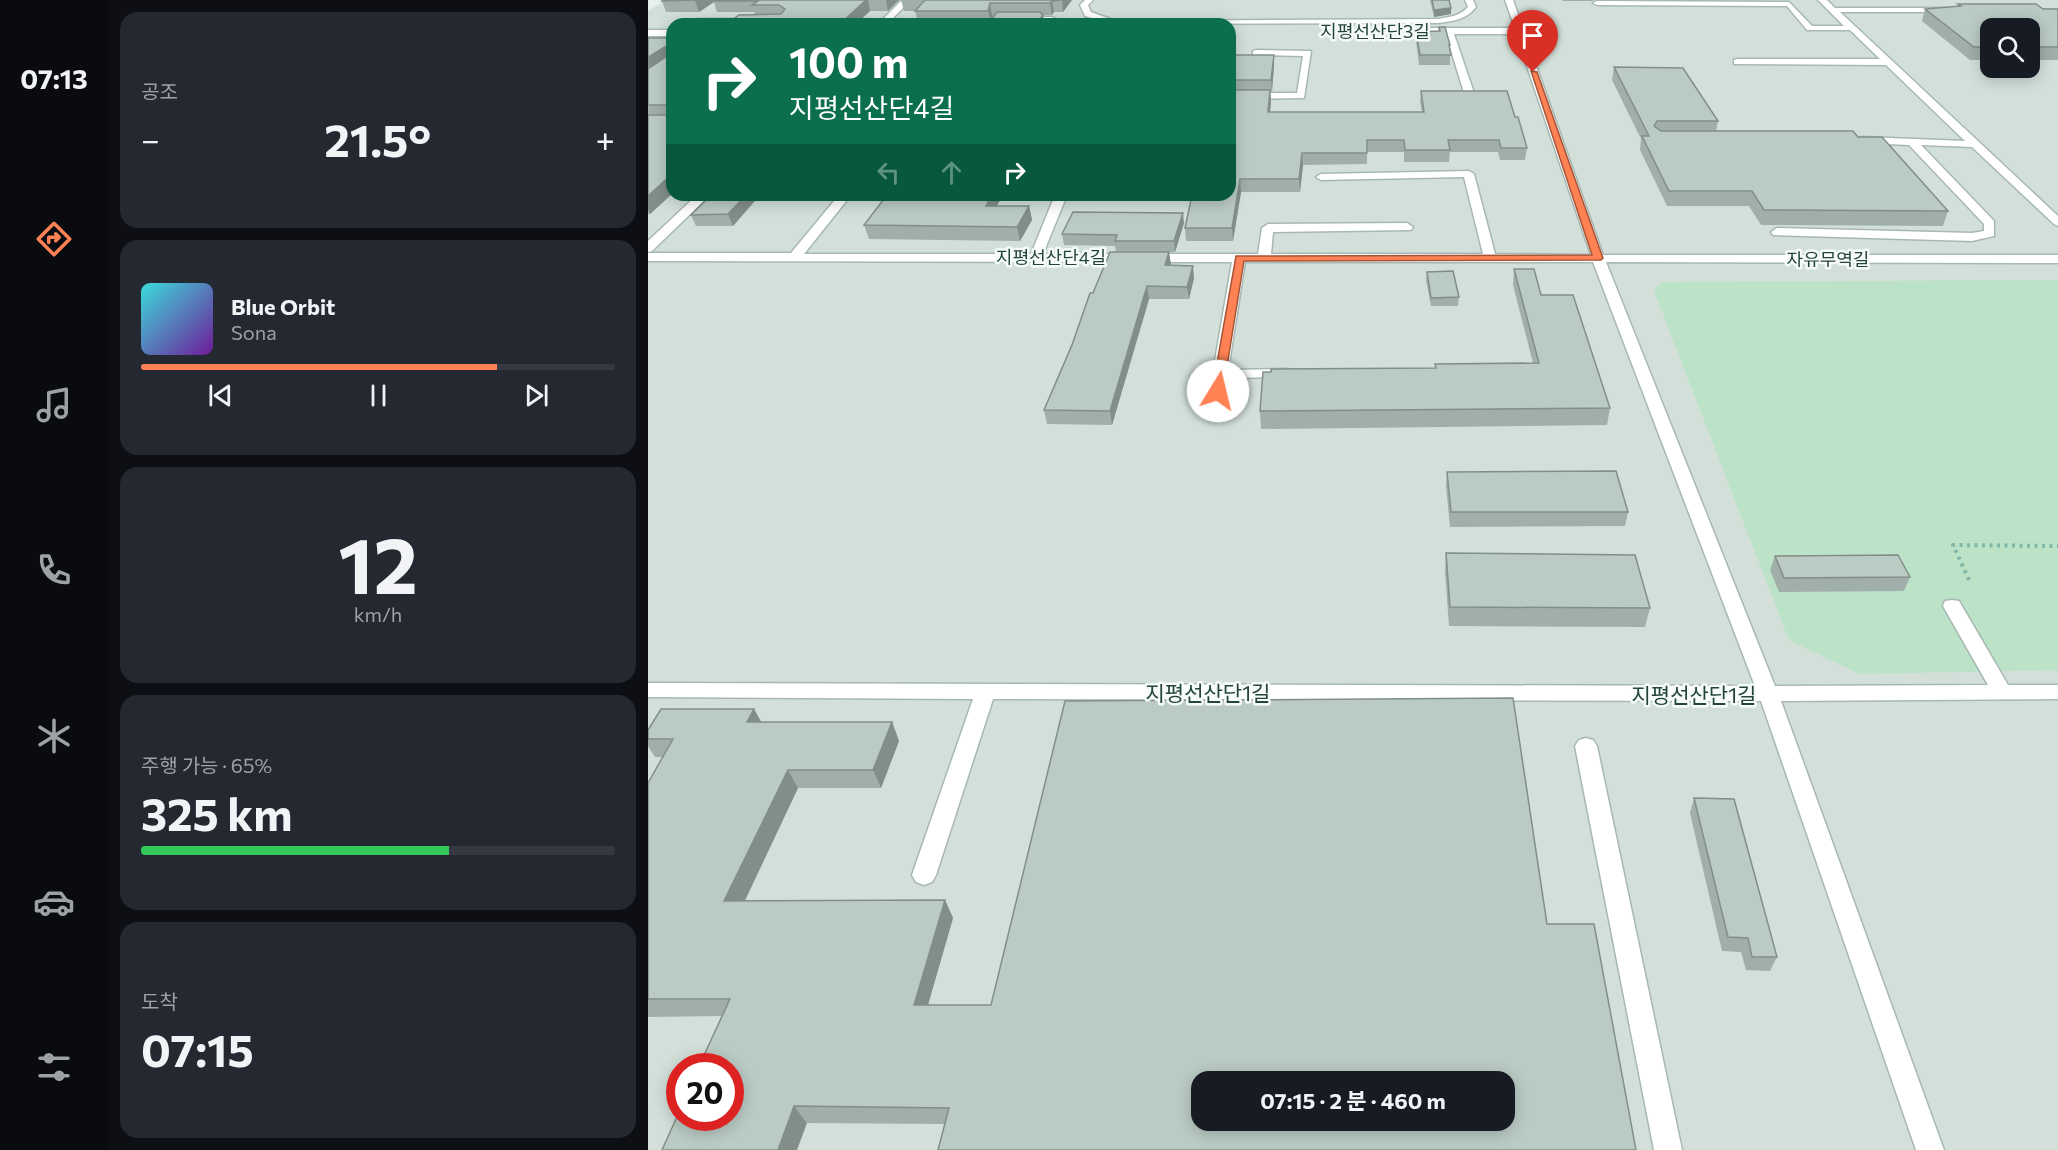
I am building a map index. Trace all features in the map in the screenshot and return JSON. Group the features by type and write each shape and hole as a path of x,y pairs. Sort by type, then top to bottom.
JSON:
{"street":[{"path":"888,18 907,0"},
{"path":"1089,0 1084,5 1088,14 1100,18"},
{"path":"1236,23 1438,21 1467,13 1472,7 1469,0"},
{"name":"지평선산단1길","path":"1509,0 1598,258 1768,694 1930,1150"},
{"path":"1822,0 2058,222"},
{"path":"1597,3 1789,4 1810,28 1852,28"},
{"path":"1833,10 1963,10"},
{"path":"702,18 707,14"},
{"name":"지평선산단3길","path":"1236,32 1380,31"},
{"name":"지평선산단3길","path":"1426,31 1519,31"},
{"path":"1449,31 1470,96"},
{"path":"1236,96 1302,96 1308,53 1256,53"},
{"path":"1737,62 1889,62"},
{"path":"1856,140 1975,144"},
{"path":"1777,232 1972,237 1990,233 1990,223 1912,142"},
{"path":"1321,177 1469,174 1490,258"},
{"path":"648,248 698,201"},
{"path":"795,257 840,201"},
{"path":"1036,257 1059,201"},
{"path":"1264,258 1268,228 1407,227"},
{"name":"지평선산단4길","path":"648,257 1598,258"},
{"path":"1215,407 1239,258"},
{"name":"자유무역길","path":"1598,258 2058,260"},
{"path":"1220,374 1302,373"},
{"path":"1952,606 2001,691"},
{"name":"지평선산단1길","path":"648,690 1768,694 2058,692"},
{"path":"924,875 986,691"},
{"path":"1586,746 1668,1150"}],"path":[{"path":"1969,580 1953,545 2058,546"}],"shaded area":[{"path":"666,0 2058,0 2058,1150 648,1150 648,11"}],"green space":[{"path":"2058,280 2058,670 1860,674 1789,640 1654,291 1661,282"}],"building":[{"path":"866,0 846,18 735,18 739,15 781,14 785,9 779,5 752,5 758,1 713,1"},
{"path":"925,0 1062,0 1050,3 990,3 988,11 915,11"},
{"path":"1432,0 1449,0 1451,8 1434,10"},
{"path":"1958,4 2036,4 2043,9 2058,9 2058,47 2040,47 2040,18 1980,18 1980,47 1974,47 1925,9 1961,6"},
{"path":"997,12 1040,12 1043,15 1041,18 992,18"},
{"path":"1439,27 1445,27 1451,55 1420,55 1416,32 1440,31"},
{"path":"648,38 666,38 666,46 648,57"},
{"path":"1236,55 1274,55 1271,80 1236,80"},
{"path":"666,57 666,105 648,105 648,69"},
{"path":"1614,67 1683,68 1718,121 1657,121 1654,126 1661,131 1853,131 1858,137 1882,137 1948,211 1764,210 1752,191 1669,191 1642,136 1649,136"},
{"path":"1236,90 1270,90 1268,112 1424,112 1421,91 1507,91 1527,148 1501,148 1499,140 1448,140 1450,150 1405,150 1404,140 1367,140 1367,153 1302,153 1299,179 1240,179 1232,228 1185,228 1191,201 1236,201"},
{"path":"648,115 666,115 666,180 648,196"},
{"path":"705,201 740,201 728,214 691,215"},
{"path":"882,201 989,201 986,206 1029,206 1017,227 864,225"},
{"path":"1073,212 1183,213 1174,241 1115,241 1117,235 1062,234"},
{"path":"1110,252 1169,252 1165,265 1193,266 1187,287 1147,286 1110,411 1044,410 1072,345 1090,293 1093,293"},
{"path":"1514,269 1534,269 1541,295 1573,295 1610,408 1260,411 1263,372 1271,372 1271,369 1436,368 1435,364 1539,363"},
{"path":"1453,271 1459,297 1431,298 1427,272"},
{"path":"1616,471 1628,512 1451,512 1447,472"},
{"path":"1446,553 1635,555 1650,608 1450,607"},
{"path":"1898,555 1910,577 1784,578 1775,556"},
{"path":"1513,698 1547,924 1594,924 1636,1150 938,1150 949,1108 794,1106 778,1150 662,1150 671,1131 744,1131 744,1053 705,1053 730,999 648,999 648,783 673,739 648,739 648,730 661,709 754,709 747,722 892,722 873,770 788,770 724,901 945,900 914,1005 991,1005 1065,701"},
{"path":"1694,798 1734,799 1777,957 1752,957 1748,938 1728,937"}],"route":[{"path":"1218,391 1239,258 1598,258 1533,72"}]}
